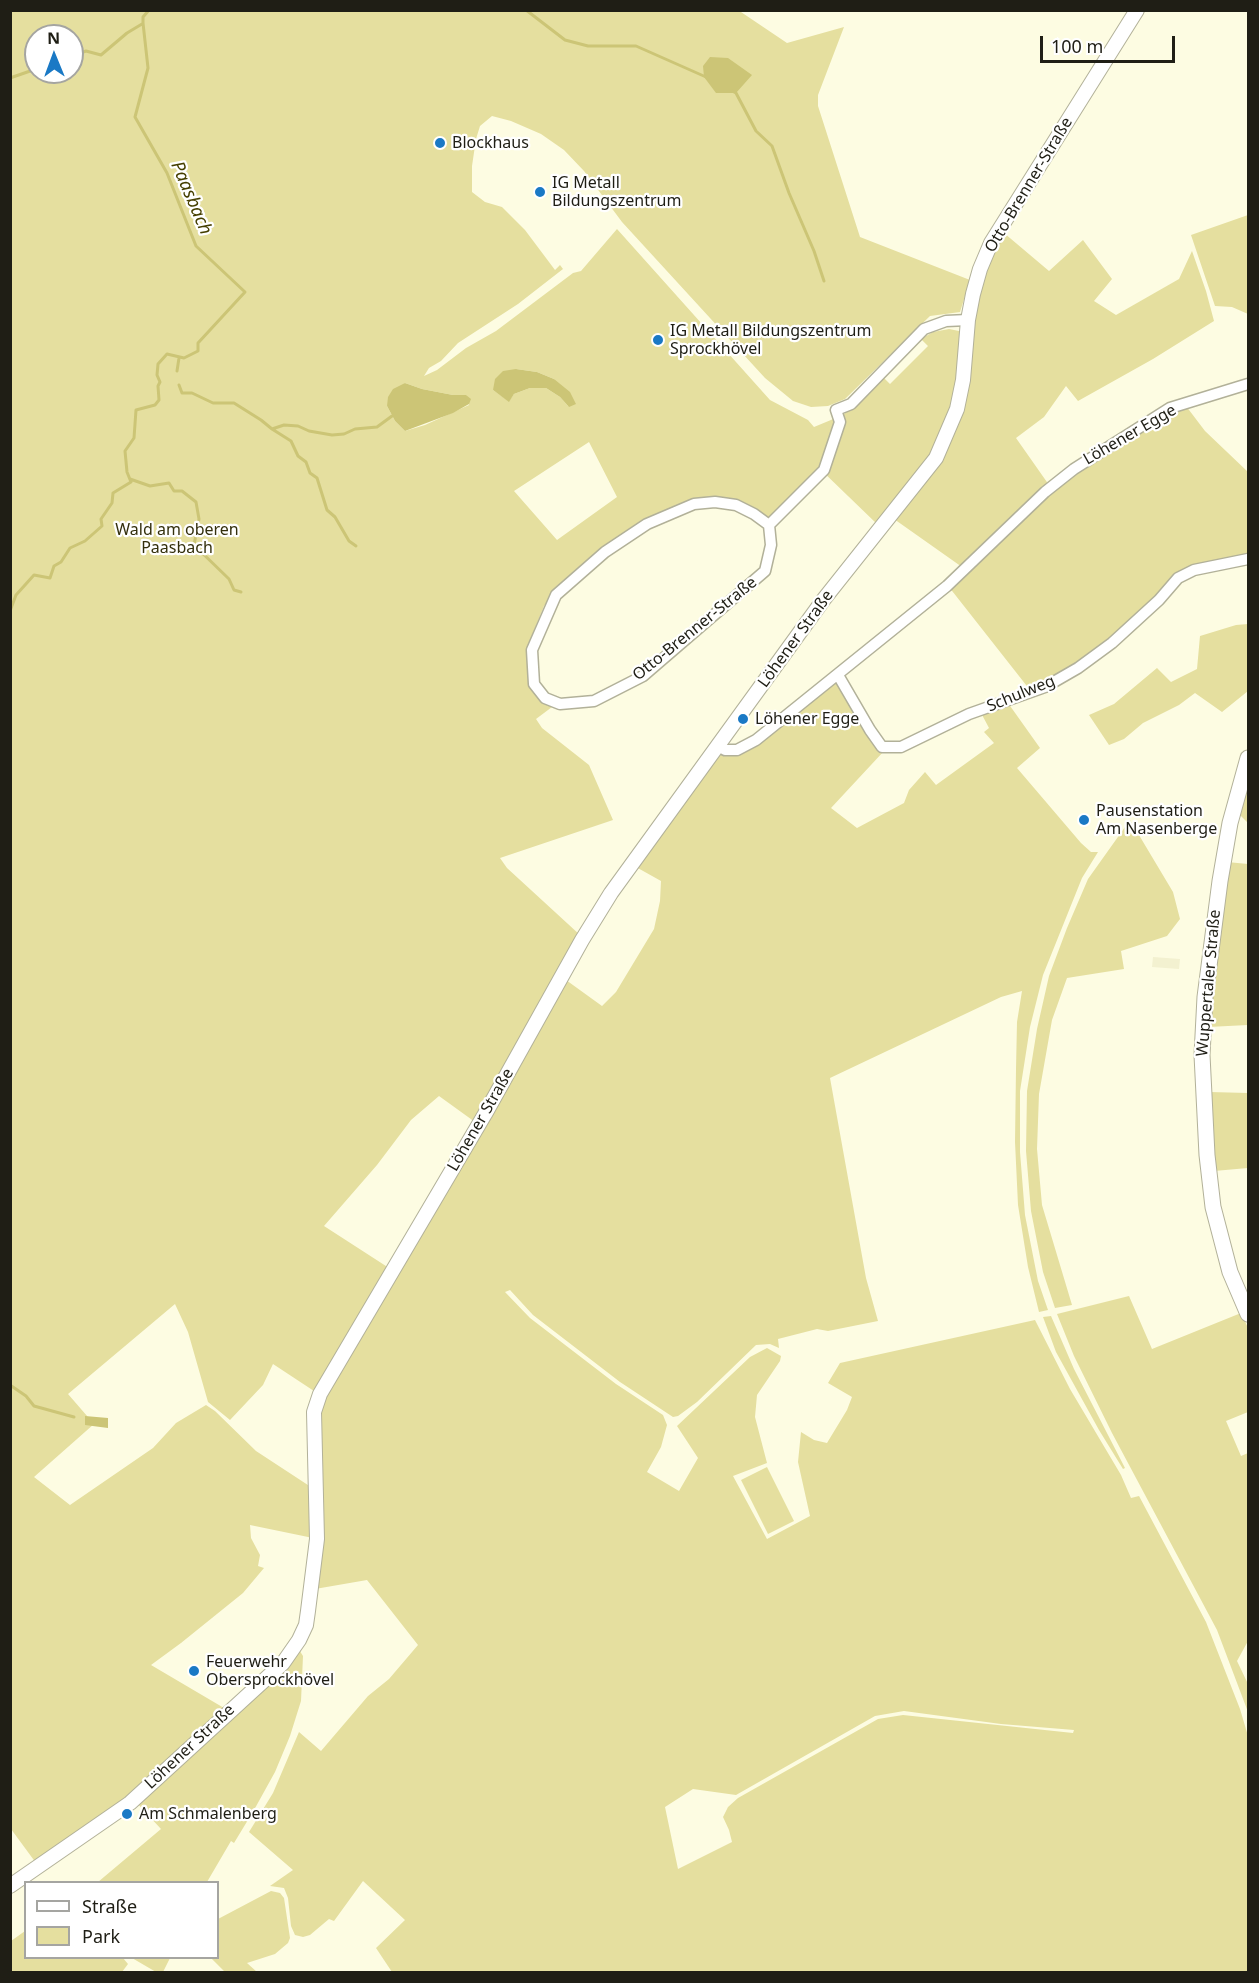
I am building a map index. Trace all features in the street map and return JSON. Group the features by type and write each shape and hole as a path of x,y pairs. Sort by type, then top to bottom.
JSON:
{"main road":[{"name":"Wuppertaler Straße","path":"1248,758 1230,823 1220,881 1207,982 1202,1054 1207,1155 1213,1207 1230,1272 1248,1314"}],"street":[{"name":"Otto-Brenner-Straße","path":"968,320 980,269 992,243 1137,10"},
{"path":"769,525 824,470 840,422 836,410 851,404 924,329 946,321 968,320"},
{"name":"Löhener Straße","path":"10,1886 130,1803 283,1663 299,1640 306,1625 317,1539 314,1412 320,1394 485,1114 610,893 824,599 936,458 953,418 961,390 968,320"},
{"name":"Löhener Egge","path":"718,746 725,750 737,750 756,740 947,586 1045,492 1074,469 1170,408 1248,384"},
{"name":"Otto-Brenner-Straße","path":"715,502 736,505 769,525 771,545 765,571 643,676 594,701 560,704 545,698 534,684 532,650 556,595 613,547 647,524 694,504 715,502"},
{"name":"Schulweg","path":"838,675 882,747 901,747 969,714 1045,687 1078,668 1112,643 1159,600 1178,578 1194,570 1248,559"}],"shaded area":[{"path":"710,57 728,58 752,75 736,93 716,93 704,77 703,66"},
{"path":"516,369 537,372 554,379 570,392 576,404 569,407 560,397 546,388 530,388 514,394 509,402 493,390 495,379 503,371"},
{"path":"405,383 422,389 466,395 471,399 469,404 453,413 405,431 395,421 387,406 388,397 393,389"},
{"path":"1153,957 1180,959 1179,969 1152,967"},
{"path":"85,1416 108,1418 108,1428 85,1425"}],"green space":[{"name":"Wald am oberen Paasbach","path":"738,10 787,43 844,27 818,95 818,106 860,237 970,280 960,312 930,316 845,399 828,406 811,407 793,401 765,378 622,222 584,171 564,150 541,134 511,121 492,116 480,126 472,166 472,192 485,202 502,207 525,230 555,270 560,265 563,269 518,304 458,343 441,361 429,368 424,376 437,370 466,348 496,331 573,273 581,271 617,229 770,400 808,420 814,427 843,415 883,377 890,384 928,346 921,339 933,332 949,329 959,331 961,336 958,382 949,416 935,450 877,524 819,468 769,518 741,502 667,511 568,579 544,606 526,650 530,684 537,694 552,707 536,719 542,728 589,765 613,820 500,858 507,868 580,935 475,1122 439,1096 411,1120 377,1165 324,1226 389,1268 317,1393 273,1364 263,1385 230,1420 208,1402 188,1332 175,1304 68,1394 94,1424 34,1477 70,1505 153,1448 176,1423 206,1405 256,1451 314,1489 313,1538 250,1525 251,1538 260,1555 258,1566 264,1568 243,1593 151,1665 224,1708 130,1797 36,1863 11,1829 11,11","holes":["516,369 537,372 554,379 569,407 560,397 546,388 530,388 514,394 509,401 493,390","405,383 422,389 466,395 469,405 425,425 405,431 395,421 387,406","589,442 617,497 557,540 514,491"]},
{"path":"1248,215 1248,314 1232,307 1215,306 1191,235"},
{"path":"1004,233 1049,271 1083,240 1112,279 1094,301 1116,315 1179,279 1192,251 1214,321 1153,359 1078,401 1066,386 1044,417 1016,438 1049,485 962,567 894,519 951,439 975,304 993,251"},
{"path":"1186,406 1205,431 1248,472 1248,557 1192,568 1077,666 1030,690 949,587 1054,487 1169,411"},
{"path":"1248,624 1248,691 1222,712 1195,693 1179,705 1143,723 1124,739 1109,745 1089,715 1114,704 1157,668 1171,682 1197,669 1200,636 1236,625"},
{"path":"837,679 884,751 831,808 857,828 904,803 909,790 925,772 936,785 994,743 984,732 989,728 980,711 1008,703 1040,748 1017,768 1081,843 1091,852 1098,852 1082,878 1043,975 1030,1027 1020,1091 1020,1152 1025,1215 1038,1281 1048,1310 1039,1312 1028,1267 1018,1205 1015,1142 1016,1069 1017,1022 1022,991 1001,997 830,1078 866,1278 878,1321 828,1331 817,1329 778,1339 779,1348 770,1344 756,1345 697,1402 678,1416 673,1417 620,1382 533,1315 510,1290 505,1292 530,1318 616,1384 663,1415 667,1425 661,1447 647,1472 679,1491 698,1458 677,1426 750,1357 767,1348 781,1356 757,1395 755,1417 767,1463 733,1476 767,1539 810,1516 798,1462 801,1432 814,1440 827,1443 847,1410 852,1397 828,1383 840,1363 1035,1320 1070,1389 1121,1475 1131,1498 1139,1496 1206,1622 1240,1709 1248,1736 1248,1972 392,1972 376,1948 405,1920 363,1881 334,1921 329,1919 310,1935 303,1937 295,1935 291,1926 288,1898 284,1888 270,1886 293,1870 249,1832 273,1793 299,1732 321,1751 368,1696 389,1679 418,1645 367,1580 315,1589 318,1414 323,1396 566,980 602,1006 616,992 654,929 660,901 661,881 636,867 721,753 729,753","holes":["904,1711 1001,1724 1074,1730 1073,1733 903,1715 878,1719 738,1798 728,1807 723,1817 732,1842 678,1869 665,1807 693,1789 736,1795 875,1716"]},
{"path":"1248,776 1248,823 1237,812"},
{"path":"1130,820 1173,892 1180,919 1167,936 1121,951 1124,969 1067,978 1052,1020 1039,1094 1037,1149 1042,1205 1072,1305 1055,1308 1043,1272 1031,1211 1026,1151 1027,1091 1037,1029 1049,976 1067,928 1088,879"},
{"path":"1227,862 1248,864 1248,1025 1208,1027"},
{"path":"1210,1092 1248,1093 1248,1168 1214,1171"},
{"path":"1129,1296 1152,1349 1241,1313 1248,1328 1248,1412 1226,1421 1241,1456 1248,1453 1248,1641 1237,1661 1248,1684 1248,1712 1217,1630 1112,1433 1074,1356 1057,1314"},
{"path":"1051,1316 1074,1369 1125,1468 1123,1469 1056,1352 1043,1317"},
{"path":"767,1467 794,1521 768,1534 741,1480"},
{"path":"298,1648 303,1656 301,1701 290,1736 275,1772 254,1810 234,1843 231,1841 208,1881 99,1881 161,1829 136,1802"},
{"path":"271,1891 280,1893 284,1898 290,1938 288,1943 275,1954 247,1963 257,1972 225,1972 212,1959 219,1959 219,1918"},
{"path":"24,1932 24,1959 124,1959 128,1964 122,1972 11,1972 11,1941"},
{"path":"134,1959 170,1959 163,1972 156,1972"}],"waterway":[{"name":"Paasbach","path":"10,611 16,595 34,575 50,578 54,566 61,562 70,548 85,541 102,526 101,519 112,503 113,493 131,482 127,472 125,451 134,438 136,410 155,405 159,400 158,364 167,354 184,358 198,351 198,343 245,292 196,246 167,173 135,117 148,68 143,17 149,10"},
{"path":"526,10 565,40 588,46 636,46 706,77"},
{"path":"84,52 101,55 127,33 142,24"},
{"path":"10,78 24,73"},
{"path":"732,91 736,93 756,131 772,146 824,281"},
{"path":"177,371 179,358"},
{"path":"179,385 182,393 192,393 213,403 234,403 272,429 284,425 298,426 309,431 332,435 344,434 355,429 377,427 392,416"},
{"path":"272,429 291,441 298,456 306,462 310,473 317,478 327,510 335,517 349,541 356,546"},
{"path":"130,479 150,486 169,483 174,491 182,491 196,502 199,519 194,545 229,579 234,590 241,592"},
{"path":"10,1385 26,1396 34,1406 74,1417"}],"place":[{"name":"Blockhaus","path":"440,143"},
{"name":"IG Metall Bildungszentrum","path":"540,192"},
{"name":"IG Metall Bildungszentrum Sprockhövel","path":"658,340"},
{"name":"Löhener Egge","path":"743,719"},
{"name":"Pausenstation Am Nasenberge","path":"1084,820"},
{"name":"Feuerwehr Obersprockhövel","path":"194,1671"},
{"name":"Am Schmalenberg","path":"127,1814"}]}
